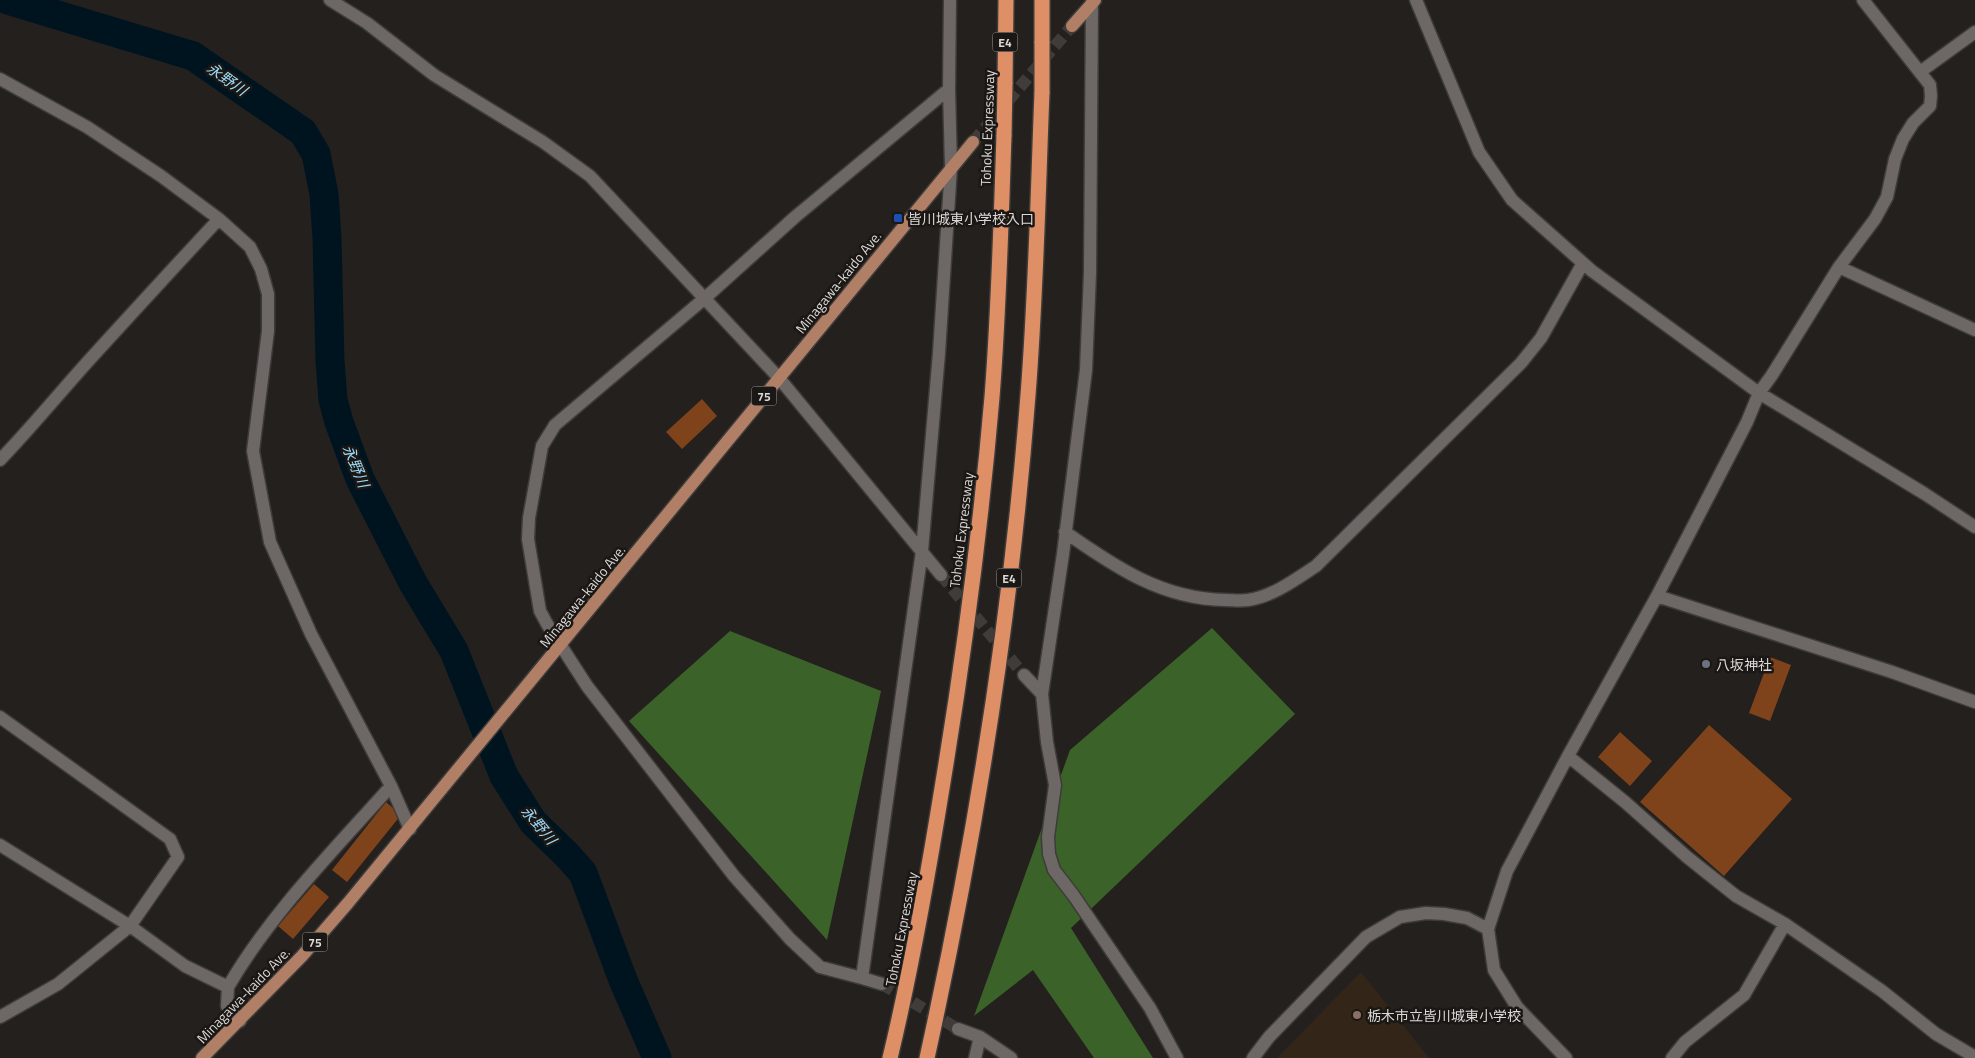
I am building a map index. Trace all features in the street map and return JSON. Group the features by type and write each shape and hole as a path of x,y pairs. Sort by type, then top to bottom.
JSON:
{"highway":[{"name":"Tohoku Expressway","path":"891,1054 913,957 932,852 957,696 980,519 992,397 997,314 1004,135 1006,0"},
{"name":"E4","path":"928,1058 969,852 993,703 1016,520 1028,394 1042,92 1042,0"}],"main road":[{"path":"1072,26 1093,1"},
{"name":"Minagawa-kaido Ave.","path":"202,1058 302,956 348,903 973,142"}],"street":[{"path":"330,0 366,24 434,75 544,142 590,176 779,378 940,575"},
{"path":"862,978 922,551 939,353 952,166 949,89 950,0"},
{"path":"1416,0 1479,152 1512,200 1583,264 1759,393 1925,494 1975,527"},
{"path":"1566,1058 1517,1007 1494,970 1488,928 1507,871 1568,756 1657,596 1747,422 1759,393 1840,267 1875,219 1887,197 1895,159 1902,139 1913,123 1930,106 1930,85 1863,0"},
{"path":"1093,1 1090,273 1086,360 1065,532 1042,694 1047,742 1055,785 1048,837 1049,854 1054,870 1074,896 1150,1008 1177,1058"},
{"path":"1920,72 1975,32"},
{"path":"0,80 87,127 161,176 219,219 250,247 262,269 268,294 268,330 253,452 270,542 311,634 391,786 410,829"},
{"path":"882,984 820,967 790,939 717,854 558,648 540,612 528,539 529,518 542,446 555,425 705,298 795,217 949,89"},
{"path":"0,460 219,219"},
{"path":"1065,532 1108,562 1158,588 1208,600 1248,600 1282,588 1316,566 1520,363 1541,338 1583,264"},
{"path":"1840,267 1975,330"},
{"path":"1657,596 1892,672 1975,702"},
{"path":"1024,675 1042,694"},
{"path":"0,717 170,839 178,857 130,926 58,984 0,1017"},
{"path":"1568,756 1736,896 1785,924 1882,991 1936,1034 1975,1057"},
{"path":"240,1021 227,1006 228,987 244,960 295,895 391,786"},
{"path":"0,845 130,926 185,966 228,987"},
{"path":"1253,1058 1269,1037 1366,937 1400,916 1444,914 1467,918 1488,928"},
{"path":"1672,1058 1685,1042 1744,995 1785,924"},
{"path":"958,1029 980,1037 1011,1058"},
{"path":"975,1058 980,1037"}],"shaded area":[{"name":"栃木市立皆川城東小学校","path":"1361,972 1429,1058 1277,1058"}],"green space":[{"path":"1212,628 1295,714 1071,928 1153,1058 1094,1058 1033,970 974,1016 1070,750"},
{"path":"730,631 881,691 827,940 629,721"}],"building":[{"path":"702,399 717,416 682,449 666,432"},
{"path":"1770,657 1791,665 1770,721 1749,713"},
{"path":"1709,725 1792,799 1724,876 1640,802"},
{"path":"1620,732 1652,761 1630,786 1598,757"},
{"path":"386,802 401,815 347,882 332,870"},
{"path":"314,884 329,897 293,939 278,926"}],"waterway":[{"name":"永野川","path":"8,0 193,56 303,132 316,154 324,194 333,400 360,479 413,583 454,651 504,776 533,822 583,873 623,980 657,1058"}],"tunnel":[{"path":"973,142 1072,26"},
{"path":"941,575 1024,675"},
{"path":"882,984 958,1029"}],"place":[{"name":"皆川城東小学校入口","path":"898,218"},
{"name":"八坂神社","path":"1706,664"},
{"name":"栃木市立皆川城東小学校","path":"1357,1015"}]}
